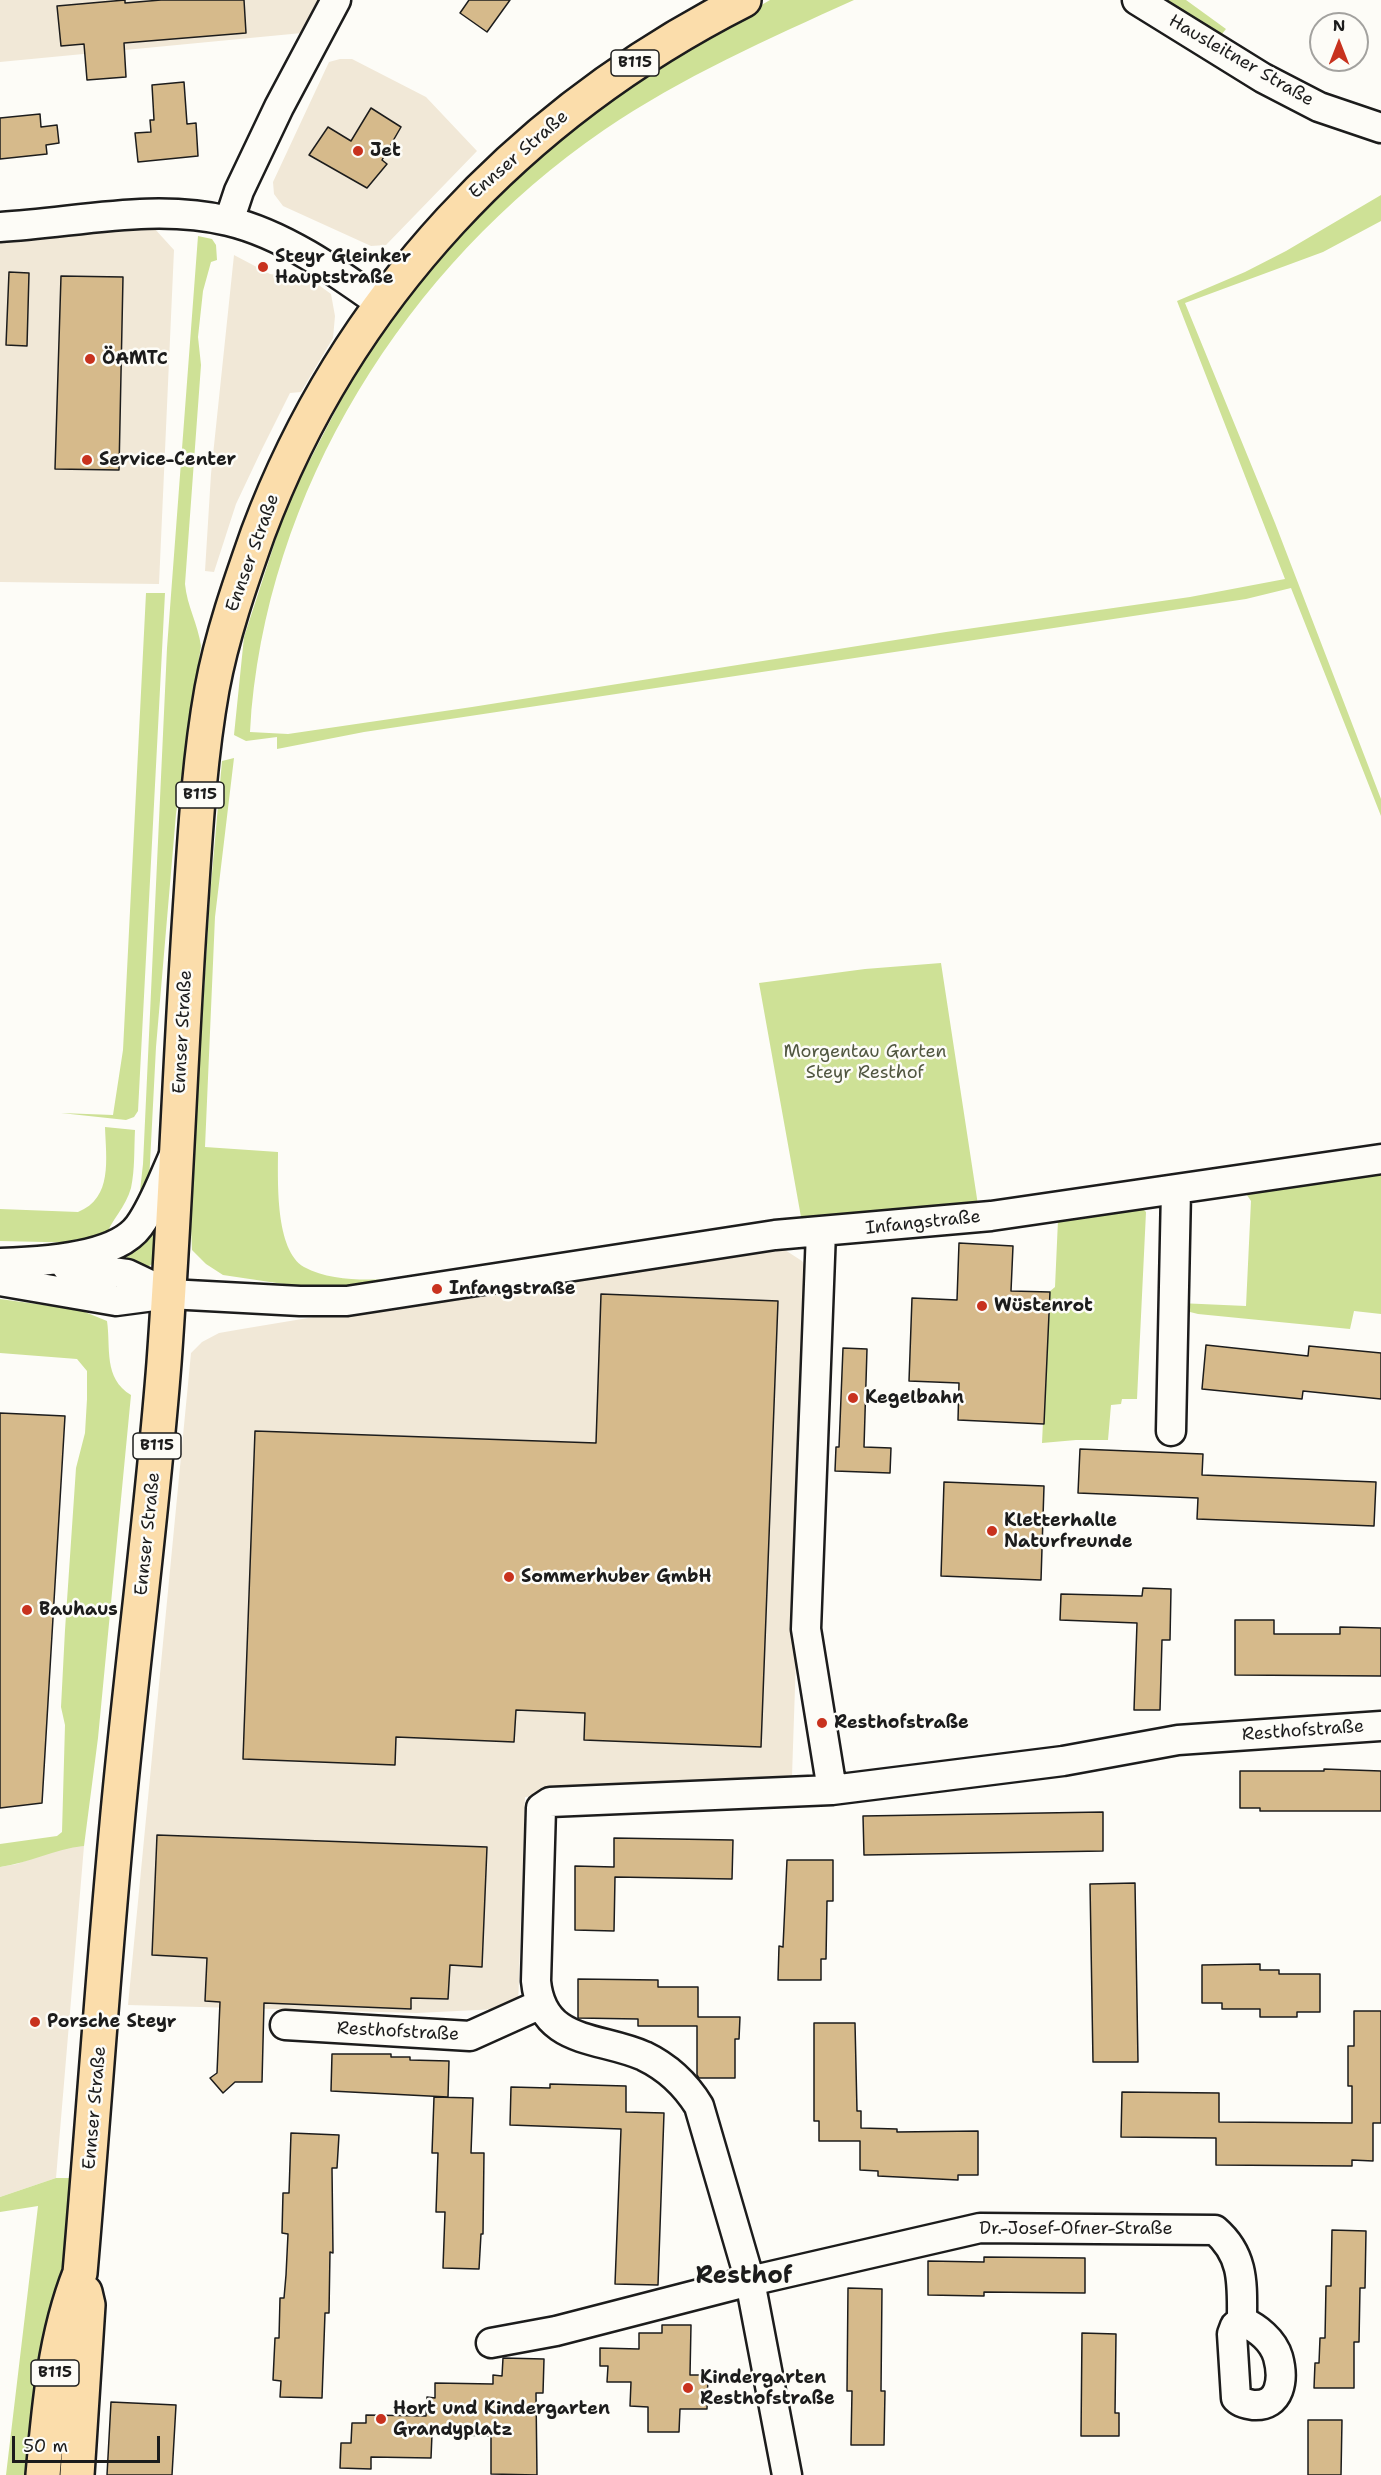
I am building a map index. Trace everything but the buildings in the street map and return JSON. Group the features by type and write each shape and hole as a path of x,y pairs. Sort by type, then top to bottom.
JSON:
{"main road":[{"name":"Ennser Straße","path":"77,2475 88,2305 81,2273 117,1824 153,1496 169,1294 176,1151 204,746 224,639 261,526 295,446 352,343 380,303 462,206 534,138 588,96 648,55 744,0"},
{"name":"Ennser Straße","path":"43,2475 50,2405 68,2303 81,2273"}],"street":[{"path":"229,221 239,191 279,107 336,0"},
{"name":"Hausleitner Straße","path":"1137,0 1263,78 1319,107 1381,128"},
{"path":"0,227 147,214 197,216 229,221 299,251 380,303"},
{"path":"6,1269 97,1252 131,1235 149,1209 176,1151"},
{"name":"Infangstraße","path":"6,1269 116,1301 169,1294 300,1301 347,1301 775,1235 937,1223 1381,1159"},
{"path":"1172,1431 1176,1190"},
{"path":"821,1231 806,1629 832,1790"},
{"name":"Resthofstraße","path":"787,2475 750,2281 699,2106 687,2088 645,2056 560,2029 541,2004 536,1981 540,1812 543,1806 550,1802 832,1790 1063,1761 1178,1740 1381,1726"},
{"name":"Resthofstraße","path":"285,2025 470,2036 541,2004"},
{"name":"Dr.-Josef-Ofner-Straße","path":"491,2343 556,2331 750,2281 980,2228 1208,2228 1215,2230 1236,2252 1239,2265 1242,2321"}],"shaded area":[{"path":"0,0 323,0 302,33 0,62"},
{"path":"352,59 426,97 477,151 386,245 371,246 283,206 274,194 273,182 329,62"},
{"path":"154,228 174,250 159,584 0,582 0,240"},
{"path":"234,255 270,274 312,280 331,294 335,316 333,338 301,392 290,393 236,504 214,572 205,571 211,474"},
{"path":"762,1249 785,1250 802,1261 809,1272 792,1776 525,1797 518,2008 417,2013 128,2005 191,1353 202,1342 219,1333 572,1274"},
{"name":"Porsche Steyr","path":"84,1846 56,2178 0,2197 0,1867 17,1864 60,1848"}],"green space":[{"path":"770,0 854,0 695,76 604,130 533,185 467,248 409,317 358,392 316,471 283,555 261,643 250,732 288,734 472,707 946,632 1190,597 1285,579 1177,301 1245,272 1286,251 1381,195 1381,221 1323,252 1185,303 1275,523 1381,799 1381,816 1291,588 1246,599 364,732 277,749 277,737 246,741 234,735 244,637 288,502 350,383 400,305 462,229 501,188 614,92"},
{"path":"1158,0 1186,0 1226,29 1218,39"},
{"path":"198,236 212,239 216,245 217,260 211,262 203,291 198,337 201,365 185,584 201,646 176,814 156,1047 149,1182 133,1211 140,1191 143,1164 167,648"},
{"path":"146,593 165,593 138,1111 134,1117 126,1120 61,1113 113,1115 123,1050"},
{"path":"234,758 215,917 205,1147 278,1152 280,1214 283,1231 295,1258 304,1267 341,1278 368,1280 406,1278 355,1288 317,1289 223,1275 206,1264 192,1250 196,1115 210,896 222,761"},
{"name":"Morgentau Garten Steyr Resthof","path":"941,963 978,1205 873,1215 801,1217 759,983 865,969"},
{"path":"105,1127 135,1130 131,1188 105,1238 89,1243 0,1241 0,1209 78,1212 89,1206 97,1197 105,1176"},
{"path":"1381,1165 1381,1314 1354,1311 1350,1329 1198,1314 1190,1312 1179,1303 1246,1306 1251,1201 1247,1195 1247,1184"},
{"path":"1143,1209 1146,1212 1137,1399 1122,1399 1121,1404 1111,1405 1108,1440 1042,1443 1049,1292 1055,1287 1058,1220"},
{"path":"154,1226 156,1229 154,1263 149,1266 106,1263"},
{"path":"0,1299 80,1310 107,1321 112,1371 122,1388 131,1395 98,1738 84,1846 0,1867 0,1844 57,1836 62,1832 65,1725 61,1707 65,1630 76,1468 85,1433 87,1371 77,1359 0,1353"},
{"path":"56,2178 71,2178 63,2289 31,2475 6,2475 38,2206 0,2212 0,2197"}],"place":[{"name":"Jet","path":"358,151"},
{"name":"Steyr Gleinker Hauptstraße","path":"263,267"},
{"name":"ÖAMTC","path":"90,359"},
{"name":"Service-Center","path":"87,460"},
{"name":"Infangstraße","path":"437,1289"},
{"name":"Wüstenrot","path":"982,1306"},
{"name":"Kegelbahn","path":"853,1398"},
{"name":"Kletterhalle Naturfreunde","path":"992,1531"},
{"name":"Sommerhuber GmbH","path":"509,1577"},
{"name":"Bauhaus","path":"27,1610"},
{"name":"Resthofstraße","path":"822,1723"},
{"name":"Porsche Steyr","path":"35,2022"},
{"name":"Kindergarten Resthofstraße","path":"688,2388"},
{"name":"Hort und Kindergarten Grandyplatz","path":"381,2419"}],"district":[{"name":"Resthof","path":"744,2277"}]}
